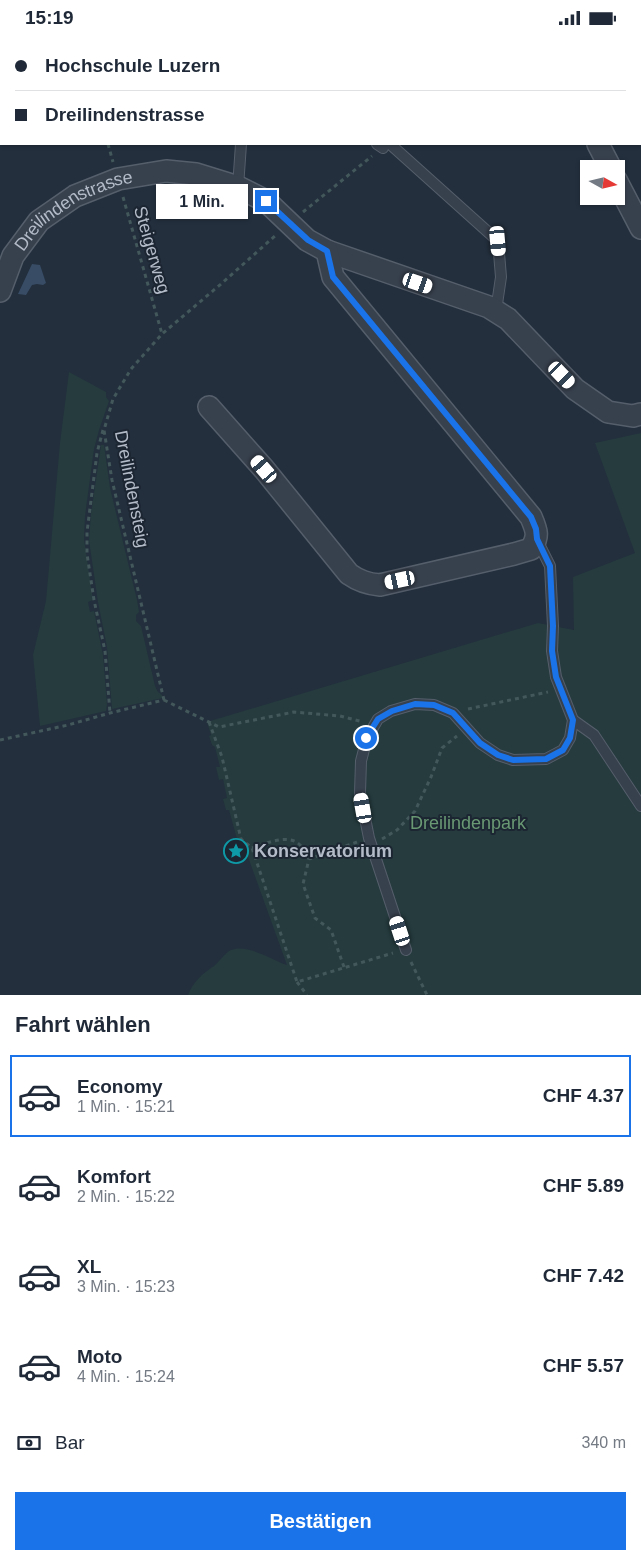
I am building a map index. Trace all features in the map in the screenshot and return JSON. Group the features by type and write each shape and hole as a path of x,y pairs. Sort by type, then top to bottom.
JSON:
{"street":[{"path":"599,145 606,160"},
{"name":"Dreilindenstrasse","path":"0,291 13,256 39,221 75,196 118,179 166,171 196,173 238,187 266,201 308,240 327,251 496,311 508,319 575,389 608,412 632,416 641,414"},
{"path":"625,197 641,228"},
{"path":"209,407 264,469 349,574 359,581 380,585 514,555 531,549 537,539 536,529 531,517 333,277 327,251"}],"lane":[{"path":"238,187 241,145"},
{"path":"383,145 498,241 501,277 496,311"},
{"path":"406,950 369,837 360,793 361,761 366,738 378,719 392,711 415,704 434,705 453,713 480,743 498,755 513,760 546,759 563,750 570,738 573,720 556,677 552,651 553,626 550,566 537,539"},
{"path":"573,720 594,735 641,806"}],"path":[{"name":"Steigerweg","path":"108,145 162,334"},
{"name":"Dreilindensteig","path":"164,700 112,480 104,430 113,399 130,369 162,334 289,223 383,145"},
{"path":"104,430 97,453 87,532 87,554 94,600 106,651 110,713"},
{"path":"453,713 545,692"},
{"path":"0,740 68,725 164,700 219,727 294,712 340,715 375,725"},
{"path":"209,722 222,757 242,839 252,848 297,982 307,995"},
{"path":"309,859 369,837 381,840 397,831 415,811 442,748 460,733 471,732"},
{"path":"252,848 281,839 291,839 300,844 309,859 302,884 315,917 331,930 344,967"},
{"path":"297,982 406,950 427,995"}],"green space":[{"path":"69,372 106,392 106,397 109,401 94,449 85,516 84,539 93,600 88,602 90,612 94,611 103,655 107,704 106,711 40,726 33,655 46,601 60,443"},
{"name":"Dreilindenpark","path":"641,433 641,995 188,995 199,978 227,953 237,948 260,953 287,965 248,857 235,856 232,851 233,843 237,839 229,810 226,810 223,799 227,798 223,779 219,780 216,767 220,767 215,747 212,745 209,736 211,735 207,722 538,623 574,630 573,577 635,553 595,443"},
{"path":"101,445 104,445 110,488 137,600 139,612 136,615 136,621 141,626 155,686 163,698 112,709 107,647 89,540"}],"water":[{"path":"32,264 40,265 46,283 43,285 32,285 26,295 18,294"}],"place":[{"name":"Konservatorium","path":"236,851"}],"route":[{"path":"266,201 308,240 327,251 333,277 531,517 536,529 537,539 550,566 553,626 552,651 556,677 573,720 570,738 563,750 546,759 513,760 498,755 480,743 453,713 434,705 415,704 392,711 378,719 366,738"}]}
